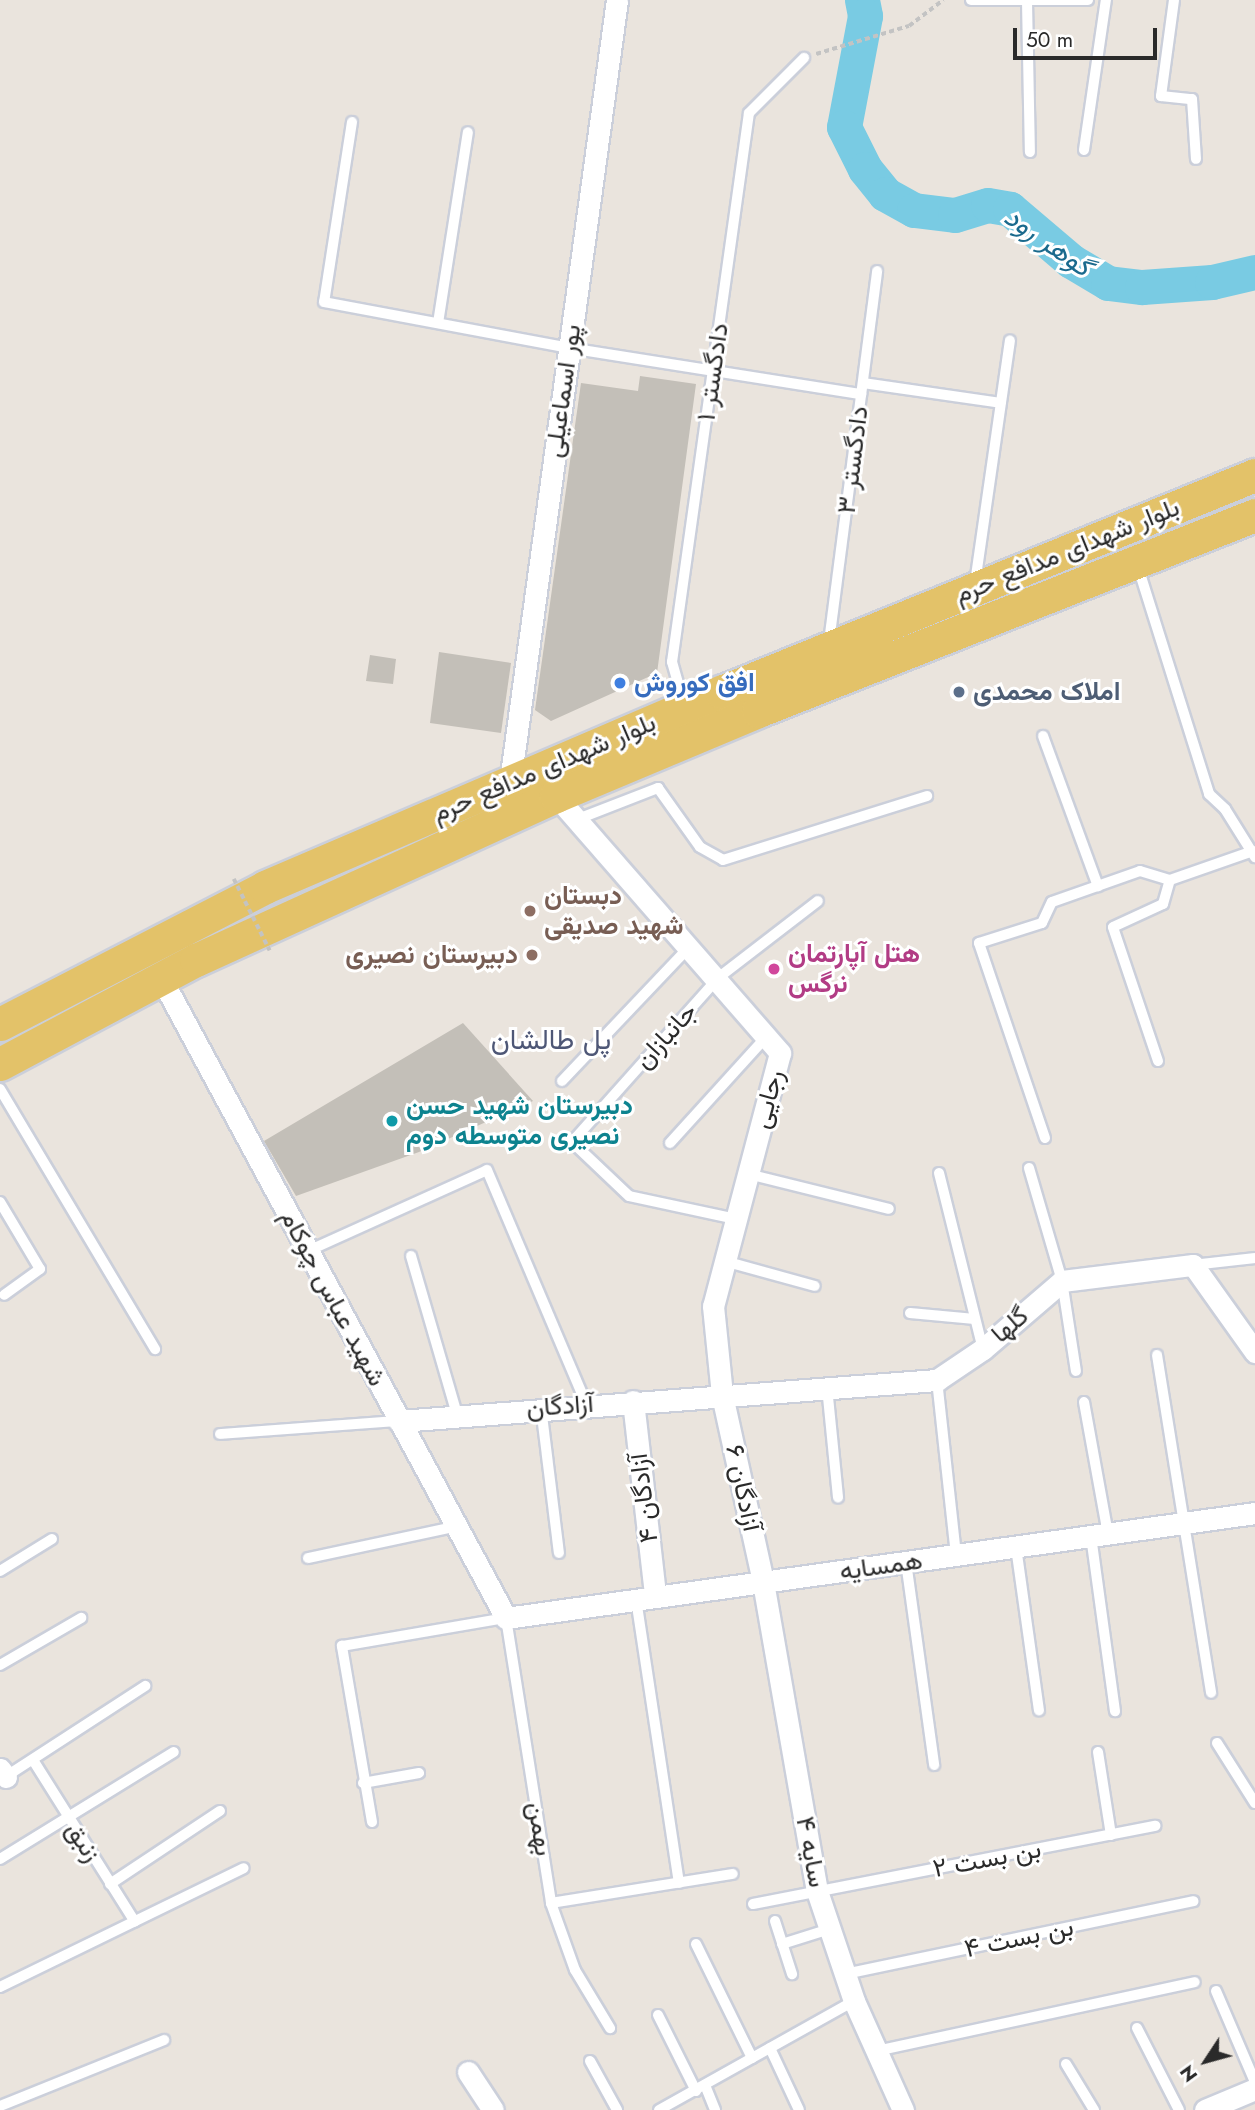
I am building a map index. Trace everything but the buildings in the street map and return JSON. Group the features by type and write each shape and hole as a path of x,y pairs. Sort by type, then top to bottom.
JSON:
{"main road":[{"name":"بلوار شهدای مدافع حرم","path":"0,1024 215,909 685,707 1255,475"},
{"name":"بلوار شهدای مدافع حرم","path":"0,1064 161,978 567,808 1136,561 1255,515"}],"street":[{"name":"پور اسماعیلی","path":"510,782 617,0"},
{"name":"رجایی","path":"567,808 691,946 780,1053 713,1306 722,1395"},
{"name":"شهید عباس چوکام","path":"161,978 399,1421 460,1526 506,1618"},
{"path":"1062,1281 1194,1265 1255,1352"},
{"name":"گلها","path":"937,1380 983,1349 1062,1281"},
{"path":"722,1395 937,1380"},
{"name":"آزادگان","path":"399,1421 541,1407 722,1395"},
{"name":"آزادگان ۶","path":"722,1395 763,1581"},
{"name":"آزادگان ۴","path":"633,1401 646,1597"},
{"name":"همسایه","path":"506,1618 1255,1513"},
{"name":"سایه ۴","path":"763,1581 817,1891 854,2001 903,2110"},
{"path":"468,2072 493,2110"},
{"path":"1205,2110 1248,2094"}],"lane":[{"path":"971,0 1088,0"},
{"path":"1084,150 1105,0"},
{"path":"1174,0 1161,96 1192,99 1196,159"},
{"path":"1027,1 1030,152"},
{"name":"دادگستر ۱","path":"685,707 672,662 749,113 804,58"},
{"path":"352,122 324,302 713,372 1001,403"},
{"path":"438,323 468,132"},
{"name":"دادگستر ۳","path":"828,648 877,271"},
{"path":"974,589 1010,341"},
{"path":"1045,1138 979,943 1042,923 1052,902 1140,871 1171,880 1254,854 1209,794 1136,561"},
{"path":"1043,736 1098,886"},
{"path":"567,808 658,788 700,847 723,860 927,796"},
{"path":"1158,1061 1113,927 1163,904 1171,880"},
{"name":"جانبازان","path":"736,1219 629,1196 572,1142 718,978 818,901"},
{"path":"562,1082 691,946"},
{"path":"670,1143 767,1036"},
{"path":"0,1088 155,1349"},
{"path":"1029,1168 1062,1281 1076,1371"},
{"path":"308,1251 487,1170 586,1404"},
{"path":"939,1173 983,1349"},
{"path":"748,1174 889,1209"},
{"path":"0,1202 40,1269 5,1296"},
{"path":"411,1256 457,1414"},
{"path":"1194,1265 1255,1258"},
{"path":"724,1261 815,1286"},
{"path":"910,1313 975,1319"},
{"path":"1157,1355 1210,1693"},
{"path":"937,1380 956,1555"},
{"path":"827,1387 838,1497"},
{"path":"1084,1402 1115,1711"},
{"path":"541,1407 559,1553"},
{"path":"220,1434 399,1421"},
{"path":"308,1558 460,1526"},
{"path":"0,1571 52,1539"},
{"path":"1016,1547 1039,1710"},
{"path":"906,1562 934,1765"},
{"path":"646,1597 678,1883"},
{"path":"0,1665 81,1618"},
{"path":"372,1822 363,1783 342,1646 506,1618"},
{"name":"بهمن","path":"506,1618 551,1903 575,1970 610,2028"},
{"path":"2,1776 33,1760 145,1686"},
{"path":"1217,1743 1255,1803"},
{"path":"0,1859 174,1752"},
{"path":"1098,1752 1111,1835"},
{"name":"زنبق","path":"33,1760 66,1817 135,1922"},
{"path":"363,1783 419,1773"},
{"path":"110,1884 220,1811"},
{"name":"بن بست ۲","path":"753,1904 1156,1826"},
{"path":"0,1987 244,1868"},
{"path":"551,1903 733,1874"},
{"name":"بن بست ۴","path":"845,1974 1193,1901"},
{"path":"775,1921 792,1974"},
{"path":"782,1944 830,1929"},
{"path":"696,1944 752,2058"},
{"path":"876,2051 1195,1982"},
{"path":"1216,1991 1248,2094"},
{"path":"659,2110 854,2001"},
{"path":"658,2015 715,2110"},
{"path":"1137,2028 1179,2110"},
{"path":"0,2106 164,2040"},
{"path":"770,2048 799,2110"},
{"path":"590,2061 618,2110"},
{"path":"1066,2064 1094,2110"}],"path":[{"path":"830,49 909,26 943,0"},
{"path":"234,879 270,951"}],"waterway":[{"name":"گوهر رود","path":"862,0 865,16 844,127 865,169 885,194 914,210 955,215 988,205 1010,209 1071,261 1108,283 1142,287 1212,282 1255,272"}],"place":[{"name":"افق کوروش","path":"620,683"},
{"name":"املاک محمدی","path":"959,692"},
{"name":"دبستان شهید صدیقی","path":"530,911"},
{"name":"دبیرستان نصیری","path":"532,955"},
{"name":"هتل آپارتمان نرگس","path":"774,969"},
{"name":"دبیرستان شهید حسن نصیری متوسطه دوم","path":"392,1121"}],"district":[{"name":"پل طالشان","path":"551,1040"}]}
